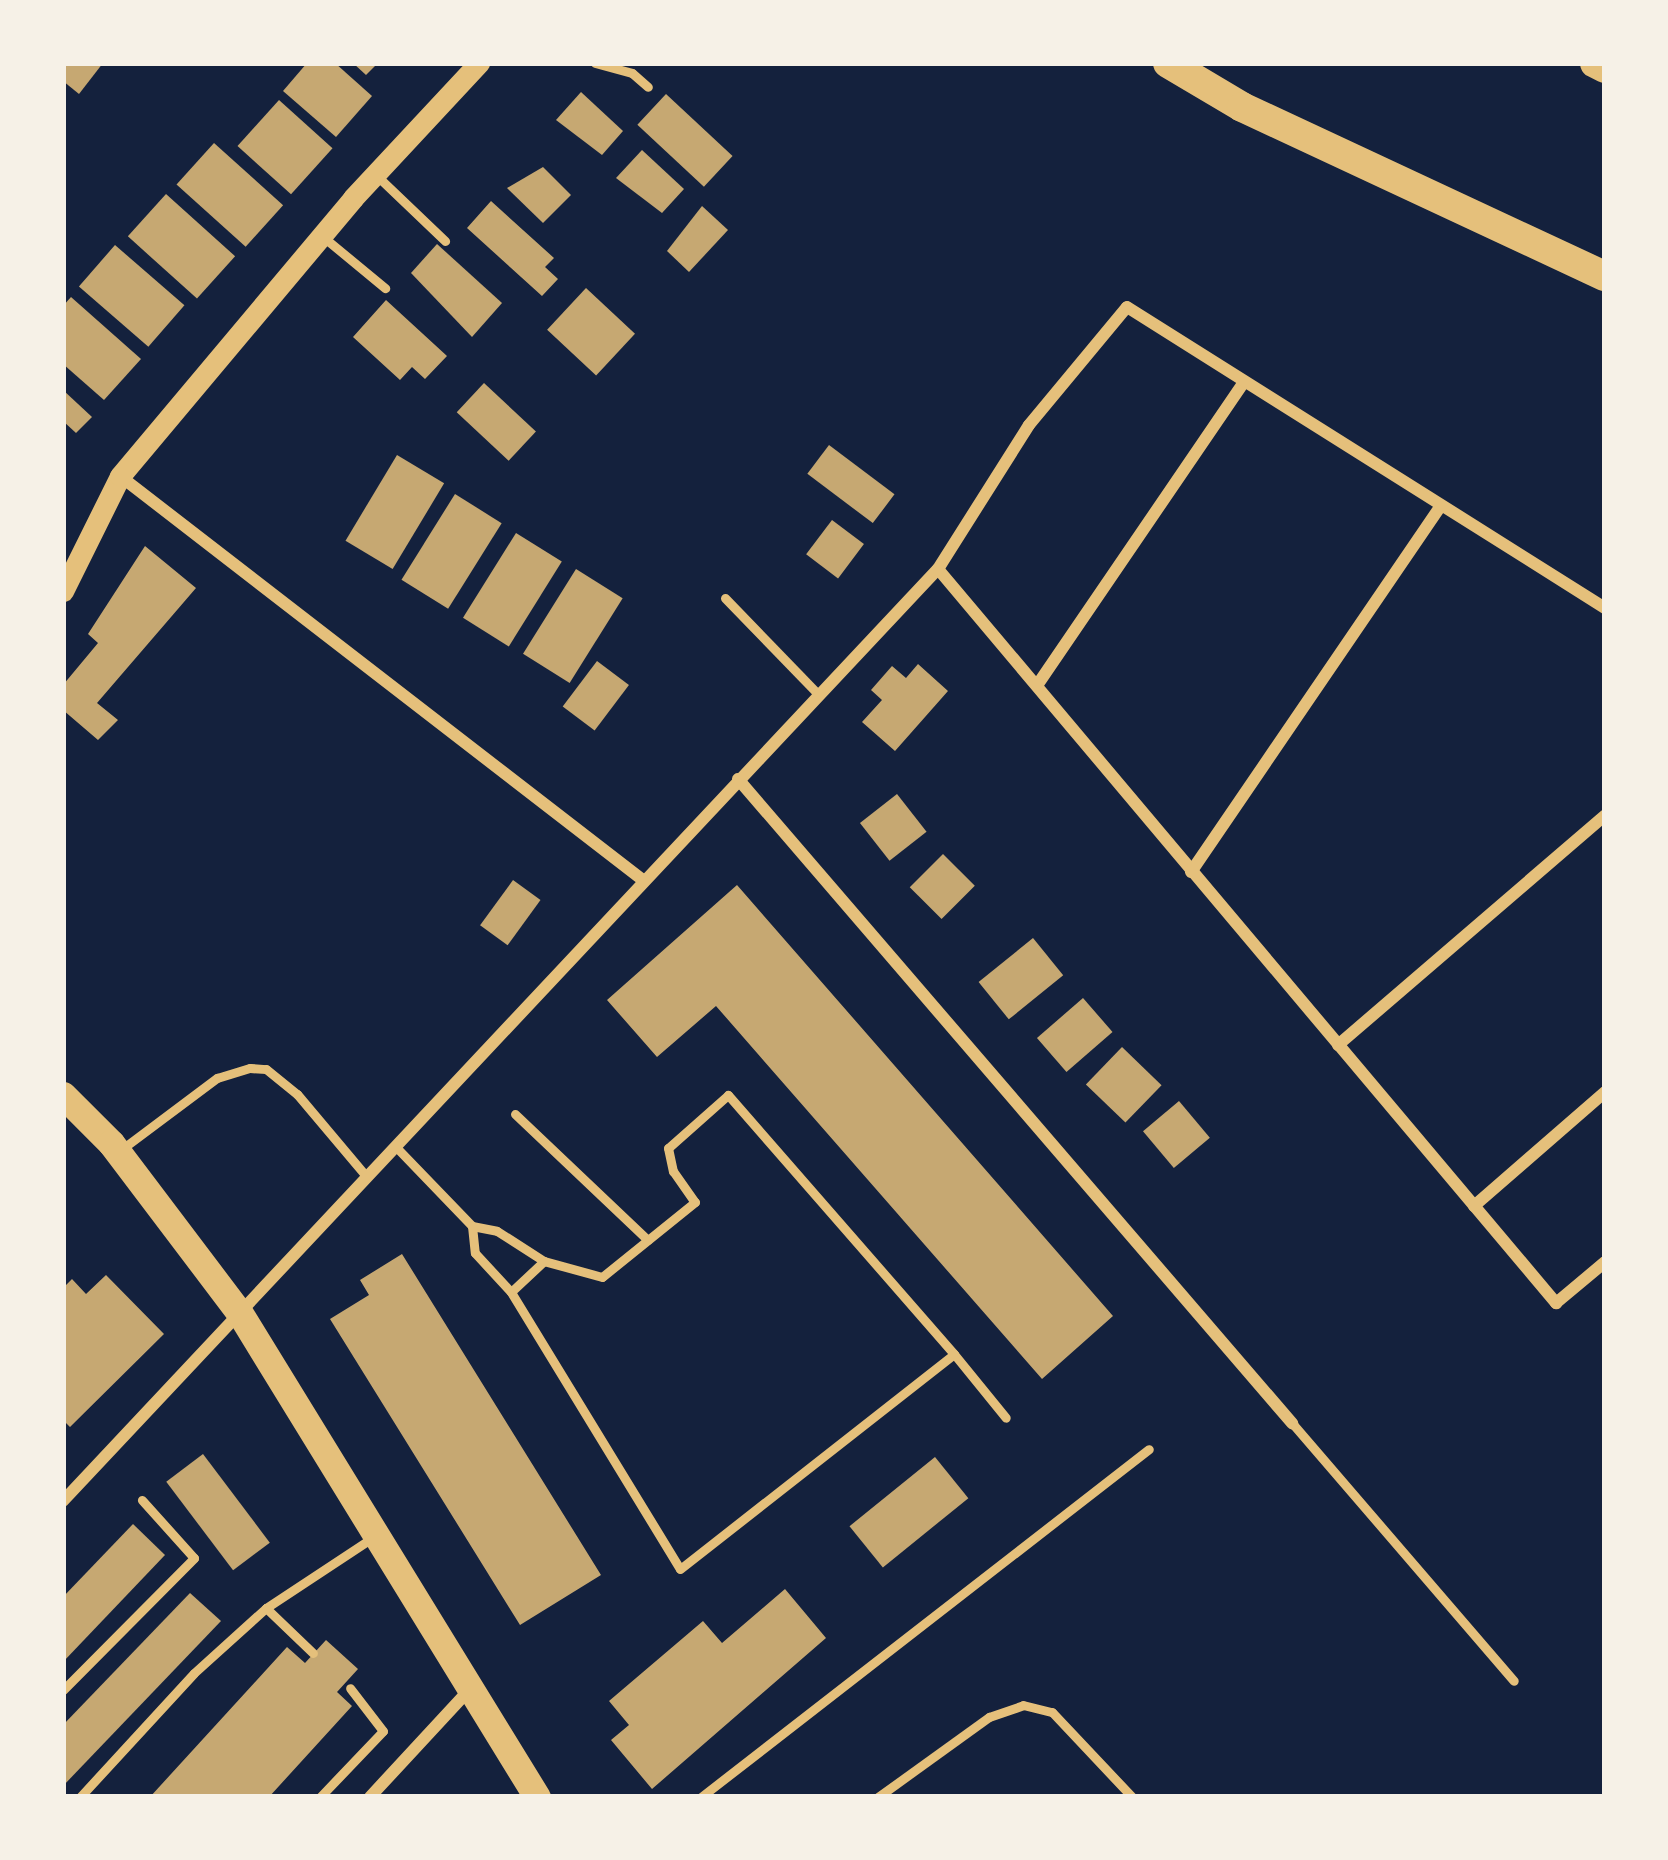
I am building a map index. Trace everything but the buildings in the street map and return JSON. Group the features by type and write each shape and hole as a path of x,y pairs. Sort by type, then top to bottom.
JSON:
{"highway":[{"path":"1168,63 1242,107 1605,276"},
{"path":"1595,63 1605,68"}],"main road":[{"path":"63,1095 118,1153 239,1312 537,1797"}],"street":[{"path":"63,591 120,476 375,175 479,63"},
{"path":"63,1501 938,569 1030,424 1126,307 1605,608"},
{"path":"1038,684 1244,384"},
{"path":"120,476 644,881"},
{"path":"1191,872 1440,507"},
{"path":"938,569 1556,1303 1605,1262"},
{"path":"738,779 1292,1423"},
{"path":"1338,1045 1605,815"},
{"path":"1474,1206 1605,1092"},
{"path":"370,1797 471,1688"}],"lane":[{"path":"595,63 632,73 648,87"},
{"path":"375,175 445,241"},
{"path":"322,236 385,288"},
{"path":"725,598 817,693"},
{"path":"118,1153 217,1078 250,1068 266,1070 297,1094 366,1176"},
{"path":"395,1146 472,1226 496,1231 544,1262 602,1277 695,1202 673,1171 668,1148 728,1095 1006,1418"},
{"path":"514,1114 648,1240"},
{"path":"472,1226 475,1253 511,1292 680,1569 954,1354"},
{"path":"511,1292 544,1262"},
{"path":"1292,1423 1514,1681"},
{"path":"701,1797 1149,1449"},
{"path":"63,1690 194,1558 142,1500"},
{"path":"80,1797 194,1673 266,1608 376,1535"},
{"path":"266,1608 313,1653"},
{"path":"320,1797 383,1731 350,1688"},
{"path":"878,1797 989,1717 1023,1705 1052,1712 1132,1797"}]}
